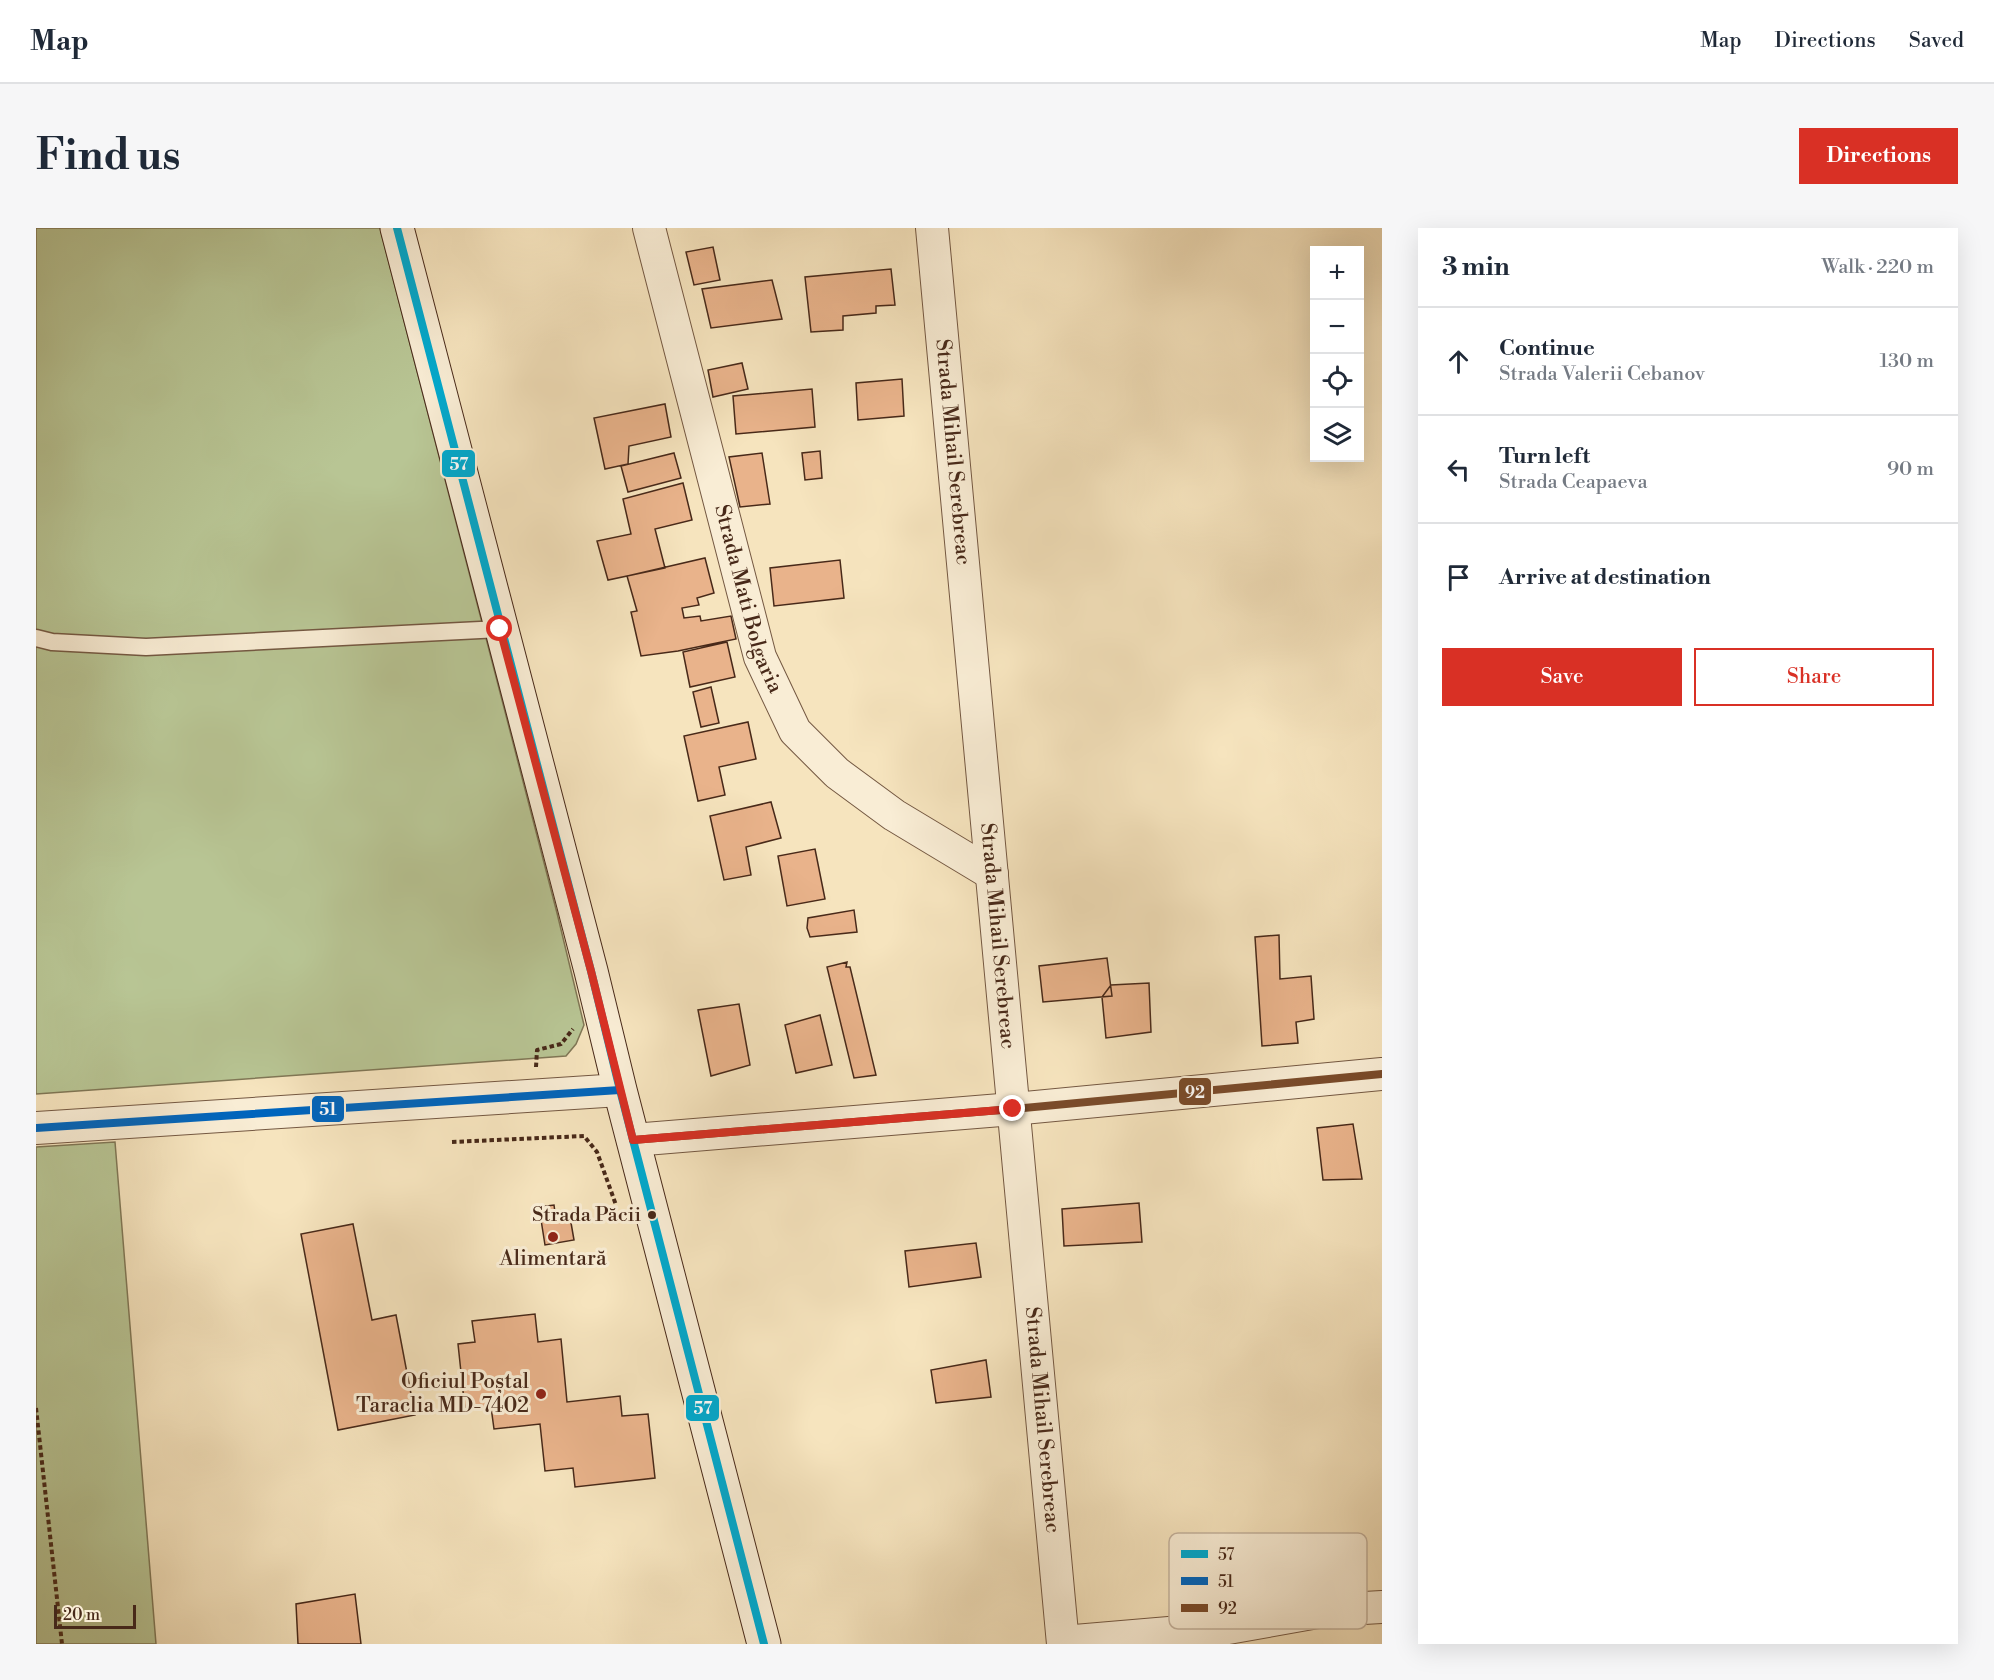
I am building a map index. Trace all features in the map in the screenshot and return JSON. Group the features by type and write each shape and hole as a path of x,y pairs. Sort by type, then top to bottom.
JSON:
{"street":[{"path":"397,228 764,1644"},
{"name":"Strada Mati Bolgaria","path":"649,228 760,657 795,731 837,772 894,815 992,874"},
{"name":"Strada Mihail Serebreac","path":"932,228 1063,1643"},
{"path":"633,1140 1013,1109 1382,1074"},
{"path":"36,1128 620,1090"},
{"path":"1367,1608 1382,1607"},
{"path":"1063,1643 1217,1629"}],"lane":[{"path":"36,638 52,642 146,646 500,629"}],"path":[{"path":"526,1068 537,1067 537,1050 561,1044 573,1031 572,1020"},
{"path":"452,1142 584,1136 597,1152 616,1206"},
{"path":"36,1408 62,1644"}],"green space":[{"path":"36,228 380,228 584,1025 576,1044 566,1056 36,1094"},
{"path":"115,1142 156,1644 36,1644 36,1147"}],"building":[{"path":"713,247 720,280 694,285 686,252"},
{"path":"891,269 895,305 876,306 876,313 843,316 843,330 811,332 805,277"},
{"path":"772,280 782,319 711,328 702,289"},
{"path":"742,363 748,389 713,397 708,370"},
{"path":"902,379 904,416 858,420 856,383"},
{"path":"812,389 815,427 736,434 733,396"},
{"path":"665,404 671,437 629,446 628,464 605,469 594,418"},
{"path":"820,451 822,478 805,480 802,453"},
{"path":"674,453 681,478 628,492 621,466"},
{"path":"762,453 770,504 740,507 729,457"},
{"path":"683,483 692,520 655,529 665,568 608,580 597,541 631,534 623,499"},
{"path":"705,558 714,593 697,598 699,605 682,608 684,618 700,616 701,621 731,616 736,639 641,656 631,612 637,611 627,576"},
{"path":"840,560 844,598 774,606 770,568"},
{"path":"727,642 735,677 690,687 683,652"},
{"path":"711,687 719,723 701,727 693,692"},
{"path":"748,722 756,759 719,767 725,795 698,801 684,736"},
{"path":"771,802 781,838 746,847 751,875 724,880 710,816"},
{"path":"815,849 825,899 787,906 778,856"},
{"path":"854,910 857,932 810,937 807,928 808,918"},
{"path":"1279,935 1280,979 1311,976 1314,1019 1296,1022 1298,1043 1262,1046 1255,937"},
{"path":"1107,958 1112,996 1043,1002 1039,966"},
{"path":"847,962 846,967 850,967 876,1075 854,1078 827,967"},
{"path":"1149,983 1151,1032 1106,1038 1102,997 1111,985"},
{"path":"739,1004 750,1065 711,1076 698,1010"},
{"path":"820,1015 832,1065 796,1073 785,1025"},
{"path":"1353,1124 1362,1179 1323,1180 1317,1128"},
{"path":"1139,1203 1142,1242 1064,1246 1062,1209"},
{"path":"554,1205 556,1220 570,1217 574,1240 545,1245 539,1207"},
{"path":"353,1224 372,1320 396,1315 415,1415 338,1430 301,1234"},
{"path":"976,1243 981,1277 909,1287 905,1251"},
{"path":"535,1314 538,1342 561,1339 567,1402 620,1396 622,1416 648,1414 655,1478 575,1487 573,1468 545,1471 540,1424 494,1429 491,1407 465,1410 458,1344 475,1342 472,1321"},
{"path":"986,1360 991,1397 936,1403 931,1370"},
{"path":"355,1594 361,1644 298,1644 296,1604"}],"transit line":[{"name":"57","path":"397,228 764,1644"},
{"name":"92","path":"633,1140 1013,1109 1382,1074"},
{"name":"51","path":"36,1128 620,1090"}],"place":[{"name":"Strada Păcii","path":"652,1215"},
{"name":"Alimentară","path":"553,1237"},
{"name":"Oficiul Poștal Taraclia MD-7402","path":"541,1394"}],"route":[{"path":"500,629 591,971 633,1140 1013,1109"}]}
